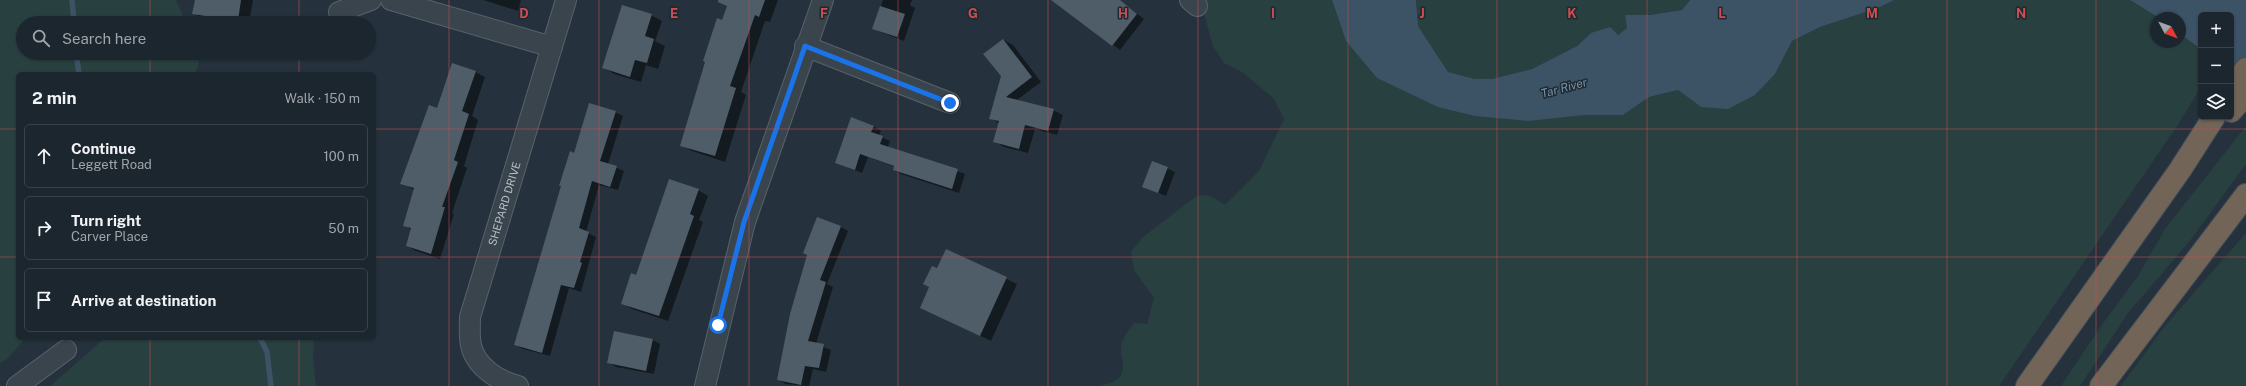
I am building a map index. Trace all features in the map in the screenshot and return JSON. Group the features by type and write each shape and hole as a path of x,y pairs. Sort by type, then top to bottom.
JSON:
{"highway":[{"path":"2234,87 2246,69"},
{"path":"2234,108 2246,94"},
{"path":"2027,386 2180,170 2212,120"},
{"path":"2180,170 2223,120"},
{"path":"2101,386 2246,195"}],"street":[{"path":"338,12 371,0"},
{"path":"391,0 552,47"},
{"name":"SHEPARD DRIVE","path":"518,386 510,384 482,368 471,346 470,317 566,0"},
{"path":"705,386 718,325 744,222 805,46 823,0"},
{"path":"805,46 950,103"},
{"path":"17,386 66,350"}],"green space":[{"path":"0,0 176,0 183,16 16,16 16,60 199,60 199,62 196,72 16,72 16,340 24,340 7,359 0,363"},
{"path":"1200,0 1332,0 1346,41 1584,115 1623,115 1649,97 1678,90 1701,107 1755,95 1775,74 1792,41 1820,27 1878,8 1894,0 2130,0 2150,12 2150,48 2186,48 2186,38 2198,47 2198,92 2177,126 1999,386 1098,386 1108,384 1119,378 1123,370 1121,348 1123,340 1134,323 1147,324 1154,298 1134,270 1131,252 1143,237 1194,198 1206,195 1225,205 1259,171 1284,119 1274,99 1242,72 1224,63 1213,46"},
{"path":"1416,0 1690,0 1682,10 1649,15 1625,15 1628,28 1617,35 1591,33 1577,46 1532,69 1492,79 1475,79 1448,72 1418,26"},
{"path":"2246,126 2246,164 2189,242 2128,313 2080,386 2061,386 2101,326 2138,276 2165,229"},
{"path":"2246,233 2246,386 2121,386 2165,326"},
{"path":"103,340 314,340 313,358 316,386 50,386"}],"water":[{"name":"Tar River","path":"1332,0 1416,0 1418,26 1448,72 1475,79 1492,79 1532,69 1577,46 1591,33 1610,27 1618,35 1627,28 1625,15 1649,15 1682,10 1690,0 1894,0 1878,8 1820,27 1792,41 1775,74 1755,95 1728,109 1701,107 1678,90 1649,97 1623,115 1584,115 1528,121 1475,116 1438,107 1377,78 1346,41"},
{"path":"2130,0 2246,0 2246,77 2234,71 2234,12 2198,12 2198,47 2186,38 2186,12 2150,12"}],"building":[{"path":"195,0 241,0 239,16 205,16 192,14"},
{"path":"718,0 765,0 759,17 755,15 730,86 736,88 715,156 680,146 705,62 703,61 717,18 722,20 727,6 718,2"},
{"path":"1051,0 1120,0 1137,14 1112,46"},
{"path":"622,5 652,14 645,36 654,39 647,63 635,60 630,77 602,68"},
{"path":"880,6 905,14 897,37 872,29"},
{"path":"1003,39 1032,77 1006,97 1054,109 1048,131 1025,125 1019,149 993,142 999,121 989,119 1001,76 983,54"},
{"path":"452,63 476,71 462,111 469,114 454,160 458,162 442,207 445,207 431,254 406,246 411,228 403,226 414,188 400,184 429,105 437,108"},
{"path":"589,103 616,111 600,161 617,166 610,187 592,181 579,228 589,232 580,262 582,263 574,288 561,285 542,353 514,345 561,186 559,186 570,151 574,153"},
{"path":"851,117 874,126 871,132 883,136 880,144 958,169 952,189 893,170 894,166 860,154 855,170 835,163"},
{"path":"1152,161 1168,167 1158,193 1142,187"},
{"path":"669,179 699,189 690,214 694,216 659,316 621,304 631,273 636,275"},
{"path":"817,217 841,226 820,280 826,282 808,341 824,344 819,368 805,366 801,385 777,380 790,314 807,255 803,253"},
{"path":"946,249 1007,277 980,336 920,308 929,287 923,284 932,266 937,268"},
{"path":"614,331 653,339 646,371 607,363"}],"waterway":[{"path":"72,0 73,16"},
{"path":"77,60 79,72"},
{"path":"261,340 267,352 271,386"}],"route":[{"path":"718,325 744,222 778,128 805,46 950,103"}]}
